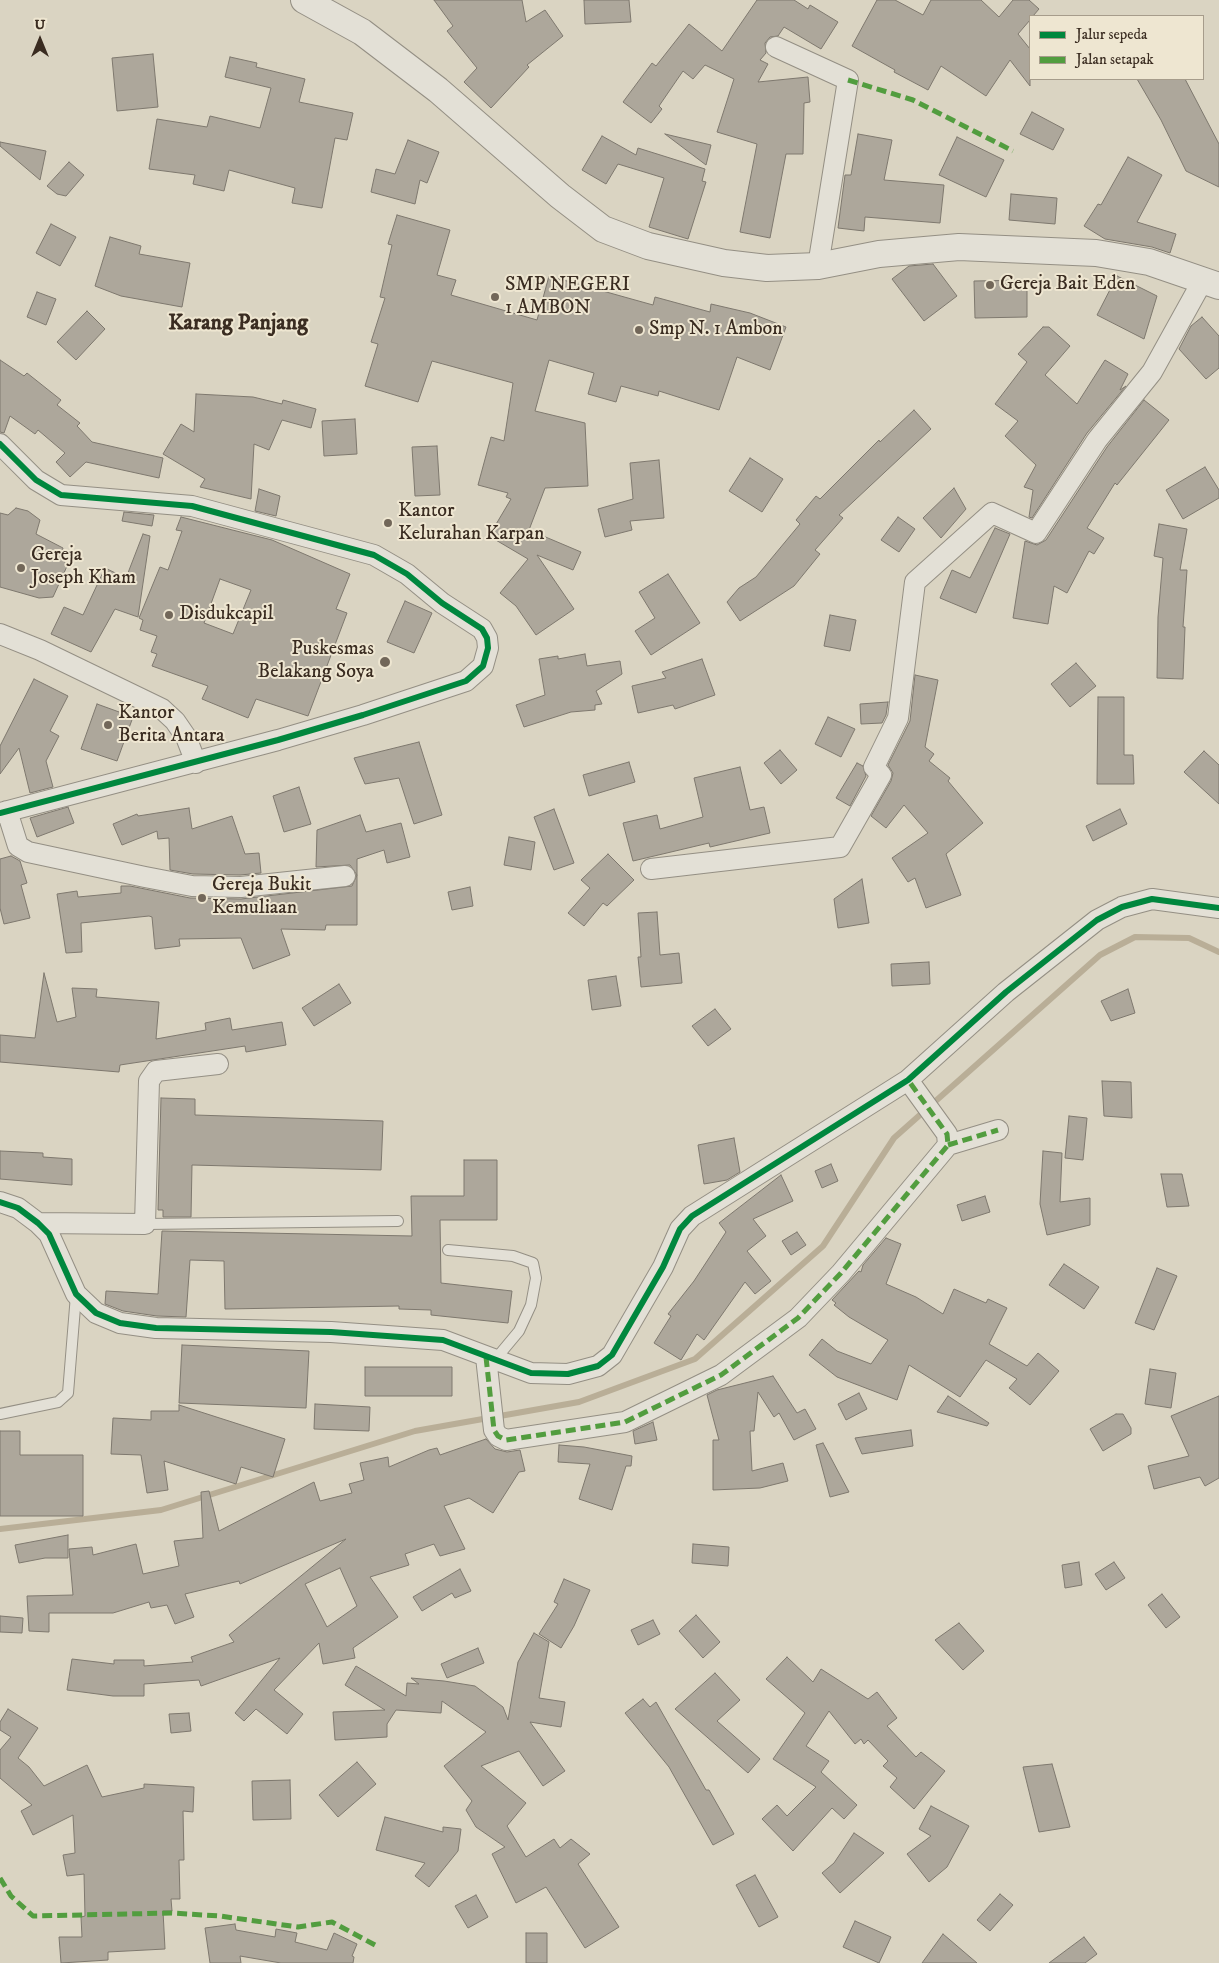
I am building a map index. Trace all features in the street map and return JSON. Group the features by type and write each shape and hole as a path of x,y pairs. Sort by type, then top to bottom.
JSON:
{"street":[{"path":"304,0 362,32 438,90 560,196 603,229 648,246 724,263 767,268 818,266 920,249 959,247 1096,253 1149,262 1211,283 1152,372 1097,440 1036,533 992,513 915,582 898,718 874,767 882,775 840,847 651,868"},
{"path":"776,47 848,80 818,266"},
{"path":"0,444 36,480 61,495 192,506 374,555 407,574 442,603 482,629 487,638 486,658 483,666 466,681 363,715 196,763 4,812 18,846 28,852 192,886 241,887 345,876"},
{"path":"0,634 40,650 162,709 175,721 186,737 196,763"},
{"path":"0,1202 18,1208 49,1234 76,1294 96,1313 120,1323 156,1328 403,1336 443,1340 531,1373 568,1374 598,1366 612,1355 663,1267 680,1230 692,1216 913,1087 1006,992 1097,920 1122,907 1152,899 1219,908"},
{"path":"38,1223 145,1224 149,1081 156,1072 218,1064"},
{"path":"913,1087 946,1138"},
{"path":"490,1359 494,1430 498,1436 506,1440 625,1422 721,1375 798,1318 842,1273 946,1138 998,1130"}],"lane":[{"path":"145,1224 398,1221"},
{"path":"448,1250 513,1256 533,1263 536,1278 531,1305 519,1331 490,1359"},
{"path":"0,1414 58,1402 68,1393 76,1294"}],"building":[{"path":"434,0 522,0 526,22 545,10 563,36 527,65 529,67 491,108 464,82 477,68 447,31 453,26"},
{"path":"584,0 629,0 631,22 585,24"},
{"path":"757,0 794,0 808,9 810,5 838,22 821,49 784,27 778,36 770,37 765,43 766,53 760,60 768,64 758,82 808,77 810,102 804,103 803,154 786,154 770,238 740,232 757,144 717,132 734,79 705,65 693,79 683,71 659,106 662,109 651,123 623,102 652,63 656,66 689,24 722,51"},
{"path":"877,0 895,0 923,15 931,0 981,0 999,17 1013,0 1029,0 1039,9 1034,15 1029,15 1029,21 1018,34 1029,48 1030,86 1010,60 986,96 941,66 928,90 852,46"},
{"path":"153,54 158,107 117,111 112,58"},
{"path":"230,57 257,63 256,67 305,79 299,102 353,113 347,140 335,138 322,208 292,203 295,188 229,170 224,191 193,184 195,175 149,169 157,119 207,127 210,116 260,128 271,88 225,77"},
{"path":"1138,80 1186,80 1219,144 1219,187 1186,171 1161,120"},
{"path":"1032,112 1064,129 1053,150 1020,134"},
{"path":"665,134 711,145 706,165"},
{"path":"858,134 892,140 884,180 944,185 940,223 865,217 864,231 838,228 845,175 851,175"},
{"path":"602,136 636,155 638,148 705,169 702,181 706,182 688,239 649,227 664,178 618,164 606,184 582,170"},
{"path":"957,137 1004,160 986,197 939,175"},
{"path":"408,140 439,152 427,183 420,180 415,204 371,192 376,169 395,174"},
{"path":"0,142 46,151 40,180 0,146"},
{"path":"1128,157 1162,175 1137,222 1176,234 1170,253 1152,247 1105,239 1084,226 1098,204 1101,205"},
{"path":"69,162 84,175 66,196 57,194 47,186"},
{"path":"1011,194 1057,198 1055,224 1009,220"},
{"path":"397,215 450,230 437,275 456,280 451,295 537,320 549,276 653,305 655,297 710,312 711,304 750,313 786,327 770,370 737,357 719,410 659,391 658,396 621,386 616,402 588,394 594,373 549,360 535,411 585,423 588,486 545,488 529,530 581,552 573,570 537,555 574,609 536,635 516,606 500,593 528,559 489,536 511,499 506,497 508,493 478,485 491,437 504,441 513,383 432,361 418,402 365,386 378,344 371,342 385,298 380,297 392,245 388,244"},
{"path":"51,224 76,237 60,266 36,253"},
{"path":"110,237 141,246 139,254 190,263 182,307 121,296 95,286"},
{"path":"933,264 957,296 924,321 892,279 909,266"},
{"path":"1117,276 1157,296 1144,339 1097,315"},
{"path":"1027,280 1027,317 975,318 974,281"},
{"path":"37,292 56,299 46,325 27,317"},
{"path":"87,311 105,329 76,360 57,342"},
{"path":"1202,317 1219,336 1219,368 1206,379 1179,349 1191,326"},
{"path":"1043,327 1049,327 1070,346 1045,375 1077,404 1105,360 1128,374 1120,390 1126,386 1087,433 1032,518 1029,517 1033,490 1024,487 1036,465 1005,436 1018,421 995,404 1027,362 1018,354"},
{"path":"0,360 24,376 27,373 61,400 57,405 80,423 77,426 92,442 163,458 159,478 86,462 70,477 56,462 65,453 38,430 35,434 10,416 4,433 0,432"},
{"path":"196,394 253,397 282,404 283,400 316,409 311,428 282,420 269,450 254,444 251,499 200,487 205,479 163,454 181,424 194,432"},
{"path":"1144,400 1169,420 1117,485 1115,483 1087,528 1104,538 1094,554 1089,551 1067,593 1054,586 1048,624 1013,618 1025,541 1037,545 1046,540 1107,447"},
{"path":"914,410 931,429 839,515 843,518 815,550 820,554 794,586 740,621 727,602 739,588 756,577 800,524 796,520 816,496 820,499 879,440 880,442"},
{"path":"355,419 357,454 324,456 322,421"},
{"path":"437,446 440,495 415,496 412,447"},
{"path":"750,458 783,479 762,512 729,491"},
{"path":"659,460 664,518 630,521 632,530 605,537 598,509 633,499 630,463"},
{"path":"1205,467 1219,490 1219,498 1183,519 1166,490"},
{"path":"954,488 966,509 941,538 923,518"},
{"path":"259,489 280,496 276,516 255,511"},
{"path":"16,508 28,511 40,520 36,534 63,548 60,559 68,564 53,597 39,598 0,587 0,513 8,515"},
{"path":"124,512 154,515 152,526 122,521"},
{"path":"181,517 272,540 350,574 336,609 347,613 308,716 256,699 248,718 202,699 208,686 152,666 157,654 151,652 157,636 140,630 143,620 139,618 160,567 168,570 182,531 176,530","holes":["220,579 251,590 233,634 204,623"]},
{"path":"898,517 915,529 899,552 881,540"},
{"path":"1159,524 1187,529 1180,570 1187,570 1183,627 1185,627 1183,679 1157,678 1158,617 1163,558 1154,556"},
{"path":"995,528 1010,534 976,613 940,598 952,570 970,578"},
{"path":"143,534 150,536 138,617 115,609 91,652 51,634 64,607 83,615 105,568 126,578"},
{"path":"668,574 700,623 651,655 635,631 655,618 639,592"},
{"path":"405,601 432,613 414,653 387,642"},
{"path":"830,615 856,620 850,651 824,646"},
{"path":"585,654 587,666 620,661 622,674 596,691 602,704 595,705 595,710 571,712 524,727 516,705 545,695 539,659 558,656 558,659"},
{"path":"702,659 715,695 675,709 673,705 638,713 632,686 666,678 662,672"},
{"path":"1076,663 1096,686 1070,707 1051,684"},
{"path":"915,675 938,680 925,747 934,754 929,761 950,778 948,781 983,823 946,854 961,895 926,908 915,878 908,882 892,858 928,833 904,805 886,828 871,816 891,781 893,773 888,765 910,721"},
{"path":"34,679 68,696 50,731 59,736 46,761 53,787 30,793 19,748 0,774 0,746"},
{"path":"1098,697 1124,697 1124,755 1133,755 1134,784 1097,784"},
{"path":"888,702 886,715 882,723 861,724 860,704"},
{"path":"97,704 133,717 117,761 81,749"},
{"path":"828,717 855,729 841,757 815,744"},
{"path":"419,742 442,815 414,824 399,778 365,784 354,758"},
{"path":"780,750 797,770 781,784 764,763"},
{"path":"1204,751 1219,765 1219,804 1184,772"},
{"path":"629,762 635,782 589,796 583,775"},
{"path":"857,763 863,766 866,776 850,806 836,798"},
{"path":"740,767 750,810 764,807 770,833 710,847 709,843 633,861 623,823 657,815 660,829 703,817 694,778"},
{"path":"299,787 311,824 284,832 273,796"},
{"path":"68,807 74,823 37,837 30,818"},
{"path":"189,808 192,829 232,816 245,854 259,853 261,873 240,875 193,874 170,870 169,838 158,839 157,831 122,845 113,824 137,814 138,816"},
{"path":"554,809 574,863 554,870 534,817"},
{"path":"1120,809 1127,824 1093,841 1086,826"},
{"path":"360,815 366,832 401,823 410,857 387,863 384,850 357,859 357,875 350,865 316,867 317,830"},
{"path":"509,837 535,842 531,870 504,865"},
{"path":"608,854 634,880 607,906 603,903 584,926 568,913 590,888 581,880"},
{"path":"11,856 20,861 27,883 21,885 30,918 4,924 0,908 0,859"},
{"path":"357,875 357,925 326,925 325,930 281,929 290,955 253,969 241,938 179,939 180,946 155,949 152,917 149,916 81,923 82,952 66,953 57,894 77,891 78,897 121,893 121,886 130,886 190,898 241,899 352,886"},
{"path":"862,879 869,923 838,928 834,899"},
{"path":"470,887 473,906 452,910 448,892"},
{"path":"657,912 660,955 679,953 682,983 641,987 638,957 641,957 638,913"},
{"path":"929,962 930,984 892,986 891,964"},
{"path":"44,973 57,1022 76,1017 72,988 97,989 96,997 159,1002 156,1039 206,1030 205,1023 230,1018 232,1030 282,1022 286,1045 246,1052 245,1046 120,1065 119,1072 0,1062 0,1035 35,1038"},
{"path":"616,976 621,1006 592,1010 588,980"},
{"path":"339,984 351,1003 314,1026 302,1008"},
{"path":"1128,989 1135,1013 1111,1021 1101,1001"},
{"path":"715,1009 731,1029 708,1046 692,1026"},
{"path":"1102,1081 1131,1082 1132,1118 1104,1116"},
{"path":"161,1098 195,1099 195,1115 383,1121 381,1170 192,1165 191,1217 163,1217 163,1210 158,1210"},
{"path":"1069,1116 1087,1118 1083,1160 1065,1158"},
{"path":"734,1138 740,1172 727,1180 704,1184 698,1145"},
{"path":"0,1151 43,1153 43,1157 72,1159 72,1185 0,1179"},
{"path":"1043,1151 1062,1153 1060,1202 1090,1198 1090,1225 1047,1235 1040,1204"},
{"path":"464,1160 497,1160 497,1220 440,1220 441,1283 512,1291 508,1323 431,1315 431,1310 399,1309 399,1306 225,1309 224,1261 190,1260 186,1317 157,1316 123,1311 105,1304 106,1291 158,1294 162,1231 412,1236 411,1196 464,1196"},
{"path":"831,1164 838,1181 822,1188 815,1171"},
{"path":"1161,1174 1182,1174 1189,1206 1167,1207"},
{"path":"781,1175 793,1201 753,1219 766,1236 747,1251 771,1281 755,1294 745,1282 704,1340 697,1334 681,1360 654,1343 671,1316 668,1314 694,1281 726,1232 719,1223"},
{"path":"985,1196 990,1212 962,1221 957,1205"},
{"path":"797,1232 806,1245 791,1255 782,1241"},
{"path":"886,1238 901,1244 886,1284 916,1297 943,1314 954,1289 986,1303 988,1299 1007,1308 989,1344 1027,1366 1038,1353 1059,1371 1030,1405 1009,1388 1017,1379 986,1360 960,1397 909,1365 897,1400 837,1377 809,1355 822,1339 837,1351 871,1364 888,1340 849,1317 834,1305 836,1303 832,1300 859,1271 861,1272 863,1265"},
{"path":"1064,1264 1099,1287 1084,1309 1049,1285"},
{"path":"1157,1268 1177,1276 1154,1330 1135,1323"},
{"path":"182,1345 309,1351 306,1408 179,1403"},
{"path":"365,1367 452,1367 452,1396 365,1396"},
{"path":"1150,1369 1176,1373 1171,1408 1145,1404"},
{"path":"773,1376 797,1413 805,1409 816,1429 794,1440 779,1413 774,1417 758,1392 754,1431 750,1431 752,1471 783,1463 788,1481 760,1488 713,1490 713,1440 719,1440 707,1395 717,1390"},
{"path":"859,1393 867,1409 846,1420 838,1404"},
{"path":"948,1396 989,1423 987,1426 937,1412"},
{"path":"1219,1396 1219,1478 1205,1486 1200,1477 1154,1489 1148,1466 1189,1456 1171,1416"},
{"path":"315,1404 370,1407 369,1431 314,1429"},
{"path":"179,1405 285,1439 273,1477 241,1467 236,1484 164,1461 168,1490 147,1493 141,1455 111,1454 113,1418 151,1420 151,1411 179,1411"},
{"path":"1116,1414 1123,1414 1131,1428 1131,1434 1103,1451 1090,1429"},
{"path":"653,1422 657,1440 635,1444 633,1431"},
{"path":"911,1430 913,1446 862,1454 855,1438"},
{"path":"0,1431 20,1431 20,1455 83,1455 83,1516 0,1516"},
{"path":"486,1439 495,1449 507,1452 520,1450 525,1471 519,1472 493,1513 469,1498 444,1506 465,1549 440,1556 434,1544 405,1554 409,1565 370,1577 398,1617 353,1648 355,1658 323,1664 319,1643 274,1690 303,1714 287,1734 256,1709 244,1721 235,1713 280,1658 201,1686 199,1680 144,1684 144,1696 113,1696 67,1690 72,1659 114,1664 114,1660 144,1660 144,1666 193,1662 191,1657 234,1642 229,1635 346,1539 240,1584 239,1581 185,1594 194,1617 175,1624 167,1605 151,1608 149,1602 113,1613 49,1613 49,1632 29,1631 27,1596 73,1595 69,1549 92,1547 93,1555 136,1544 143,1574 179,1566 174,1541 203,1538 201,1492 209,1491 219,1531 314,1482 320,1501 352,1493 349,1484 364,1480 360,1463 388,1457 389,1467 437,1448 440,1455","holes":["340,1568 357,1606 327,1627 305,1584"]},
{"path":"823,1443 849,1492 830,1497 816,1445"},
{"path":"559,1445 584,1447 632,1456 631,1466 626,1466 612,1510 579,1499 590,1464 558,1462"},
{"path":"68,1535 68,1558 45,1558 19,1563 15,1545"},
{"path":"693,1544 729,1547 728,1566 692,1563"},
{"path":"1079,1562 1082,1585 1065,1588 1062,1565"},
{"path":"1114,1562 1125,1578 1106,1590 1095,1574"},
{"path":"460,1569 471,1591 455,1598 452,1593 422,1611 413,1597"},
{"path":"564,1579 590,1590 574,1626 561,1648 539,1634 558,1604 554,1602"},
{"path":"1162,1594 1180,1617 1166,1628 1148,1605"},
{"path":"696,1615 720,1642 703,1658 679,1631"},
{"path":"0,1616 23,1618 22,1633 0,1632"},
{"path":"653,1620 660,1634 638,1645 631,1630"},
{"path":"959,1623 984,1651 963,1670 935,1640"},
{"path":"534,1633 549,1642 539,1698 565,1702 561,1727 530,1722 565,1771 543,1786 519,1751 481,1766 526,1803 507,1826 526,1857 554,1839 560,1848 571,1839 590,1854 578,1864 619,1927 585,1948 546,1887 516,1903 492,1854 505,1847 476,1827 466,1810 472,1801 444,1766 486,1732 442,1701 441,1713 396,1710 387,1724 387,1737 335,1740 333,1712 385,1710 345,1685 356,1666 406,1696 407,1683 419,1684 411,1678 475,1686 503,1707 508,1720 518,1662"},
{"path":"478,1648 484,1663 447,1678 441,1664"},
{"path":"787,1657 813,1682 821,1669 868,1699 877,1692 897,1718 887,1726 916,1757 921,1752 945,1771 914,1809 890,1787 897,1778 883,1766 888,1761 868,1740 864,1744 861,1739 855,1744 829,1711 806,1746 829,1761 821,1772 857,1805 844,1819 832,1808 793,1851 762,1819 777,1805 787,1816 816,1787 773,1759 805,1713 766,1679"},
{"path":"715,1673 740,1700 717,1721 760,1759 748,1773 675,1709"},
{"path":"643,1699 650,1707 656,1702 706,1790 709,1790 734,1834 713,1845 669,1767 625,1713"},
{"path":"8,1709 38,1728 18,1758 29,1767 44,1786 87,1765 102,1797 144,1788 144,1784 194,1787 193,1812 183,1811 184,1860 179,1860 180,1899 171,1899 172,1911 163,1911 165,1949 108,1952 108,1960 61,1963 59,1937 82,1937 81,1917 85,1916 84,1874 67,1876 63,1855 75,1853 73,1815 33,1835 21,1811 32,1805 0,1778 0,1750 11,1737 0,1730 0,1722"},
{"path":"189,1713 191,1731 171,1733 169,1714"},
{"path":"357,1762 376,1784 338,1817 319,1795"},
{"path":"1052,1764 1070,1827 1039,1832 1023,1767"},
{"path":"290,1780 291,1819 253,1820 252,1781"},
{"path":"931,1806 969,1826 947,1867 929,1882 907,1854 931,1836 919,1829"},
{"path":"385,1817 443,1832 443,1827 461,1829 458,1851 429,1887 415,1876 425,1863 376,1850"},
{"path":"854,1833 884,1853 840,1893 822,1873 834,1863"},
{"path":"755,1875 778,1917 759,1927 736,1885"},
{"path":"1000,1894 1013,1905 990,1931 977,1920"},
{"path":"476,1895 488,1917 468,1928 455,1906"},
{"path":"855,1921 891,1937 879,1963 843,1947"},
{"path":"235,1924 236,1930 275,1937 276,1929 297,1933 295,1942 327,1950 334,1933 357,1944 352,1956 354,1957 353,1963 281,1963 240,1956 241,1963 210,1963 205,1928"},
{"path":"526,1933 547,1933 547,1963 526,1963"},
{"path":"943,1934 977,1963 922,1963"},
{"path":"1084,1937 1097,1954 1085,1963 1049,1963"}],"waterway":[{"path":"0,1529 161,1510 415,1431 579,1402 695,1359 823,1246 894,1138 1100,955 1135,937 1189,938 1219,952"}],"marked path":[{"path":"848,80 913,100 1013,151"},
{"path":"486,1357 494,1430 498,1436 506,1440 625,1422 721,1375 798,1318 841,1273 948,1145 947,1134 908,1080"},
{"path":"948,1145 998,1130"},
{"path":"0,1878 11,1896 33,1916 172,1913 220,1916 298,1927 332,1922 375,1945"}],"cycle path":[{"path":"0,444 36,480 61,495 192,506 374,555 407,574 442,603 482,629 487,638 488,648 483,666 466,681 363,715 278,740 0,813"},
{"path":"0,1202 18,1208 49,1234 76,1294 96,1313 120,1323 156,1328 331,1332 443,1340 531,1373 568,1374 598,1366 612,1355 663,1267 680,1229 692,1216 908,1080 1006,992 1097,920 1122,907 1152,899 1219,908"}],"place":[{"name":"Gereja Bait Eden","path":"990,285"},
{"name":"SMP NEGERI 1 AMBON","path":"495,297"},
{"name":"Smp N. 1 Ambon","path":"639,330"},
{"name":"Kantor Kelurahan Karpan","path":"388,523"},
{"name":"Gereja Joseph Kham","path":"21,568"},
{"name":"Disdukcapil","path":"169,615"},
{"name":"Puskesmas Belakang Soya","path":"385,662"},
{"name":"Kantor Berita Antara","path":"108,725"},
{"name":"Gereja Bukit Kemuliaan","path":"202,898"}],"district":[{"name":"Karang Panjang","path":"238,324"}]}
